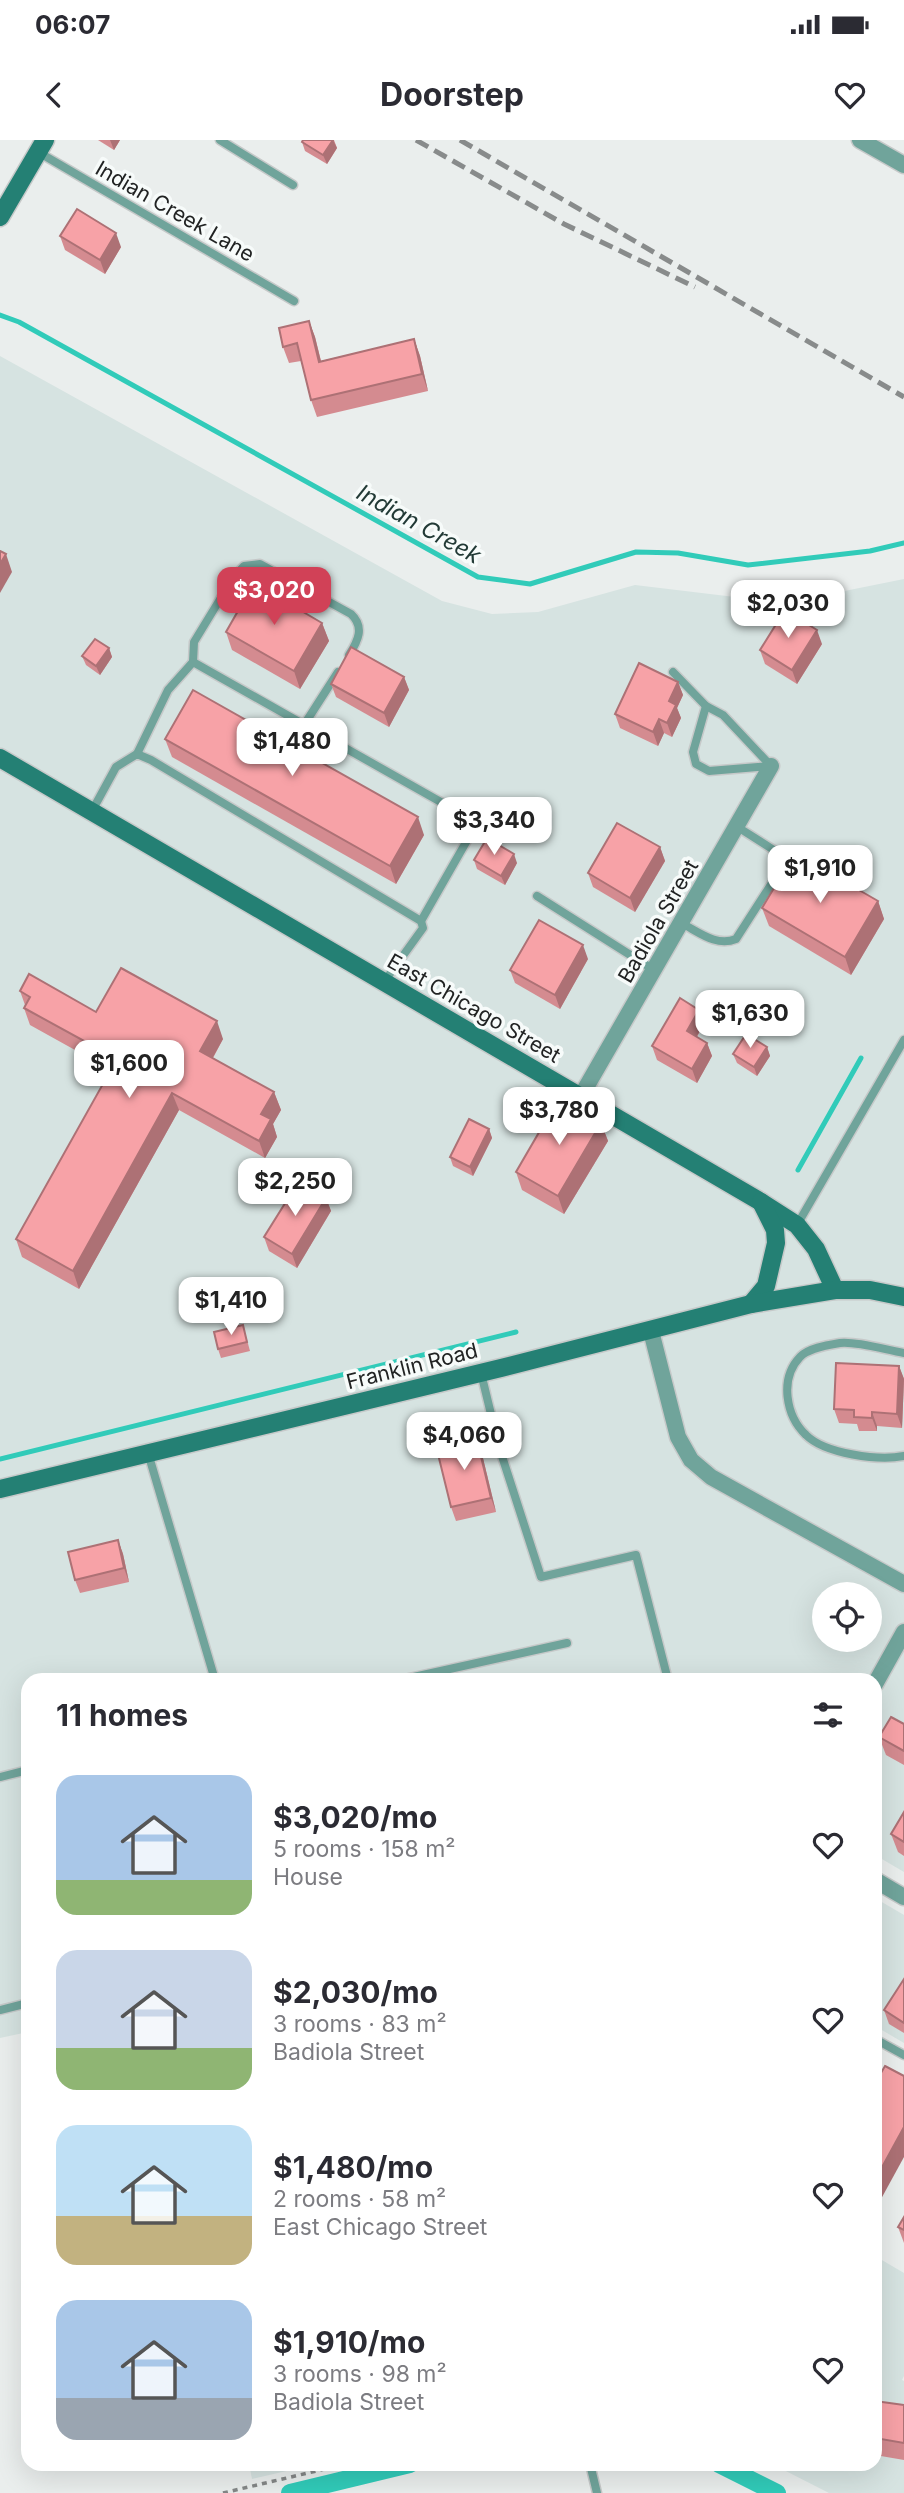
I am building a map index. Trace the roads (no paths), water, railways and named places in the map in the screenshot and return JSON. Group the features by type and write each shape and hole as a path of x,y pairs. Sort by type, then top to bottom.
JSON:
{"street":[{"path":"860,140 904,165"},
{"path":"0,217 41,146"},
{"name":"East Chicago Street","path":"0,758 761,1202 797,1225 816,1249 835,1290"},
{"name":"Badiola Street","path":"581,1097 771,766"},
{"path":"751,1304 766,1286 776,1243 775,1230 761,1202"},
{"path":"835,1290 870,1290 904,1297"},
{"name":"Franklin Road","path":"0,1489 481,1373 751,1304 835,1290"},
{"path":"651,1331 678,1437 691,1461 711,1477 904,1584"},
{"path":"881,1673 904,1632"},
{"path":"882,1884 904,1896"}],"lane":[{"path":"220,140 293,185"},
{"name":"Indian Creek Lane","path":"41,146 294,301"},
{"path":"92,811 116,767 137,754 168,690 193,662 194,642 233,578 244,566 260,564 358,620 360,635 304,725"},
{"path":"193,662 455,810 473,830 421,920 422,928 384,982"},
{"path":"673,672 706,706 723,715 771,766"},
{"path":"706,706 693,751 696,764 709,771 771,766"},
{"path":"137,754 421,920"},
{"path":"681,923 718,942 726,943 736,939 781,869 780,854 736,826"},
{"path":"537,896 654,970"},
{"path":"797,1225 904,1040"},
{"path":"904,1353 842,1343 814,1349 801,1355 791,1369 787,1394 796,1423 807,1437 822,1446 858,1455 891,1459 904,1456"},
{"path":"481,1373 499,1447 541,1577 636,1555 666,1673"},
{"path":"148,1453 213,1673"},
{"path":"432,1673 567,1643"},
{"path":"0,1777 21,1772"},
{"path":"0,2010 21,2005"},
{"path":"882,2043 904,2055"},
{"path":"592,2471 597,2493"}],"waterway":[{"name":"Indian Creek","path":"0,315 19,322 478,577 530,584 636,552 678,553 748,565 870,551 904,543"},
{"path":"798,1170 861,1058"},
{"path":"0,1459 516,1332"},
{"path":"290,2493 381,2471"},
{"path":"733,2471 777,2493"}],"railway":[{"path":"416,140 564,224 695,287"},
{"path":"460,140 904,397"}]}
